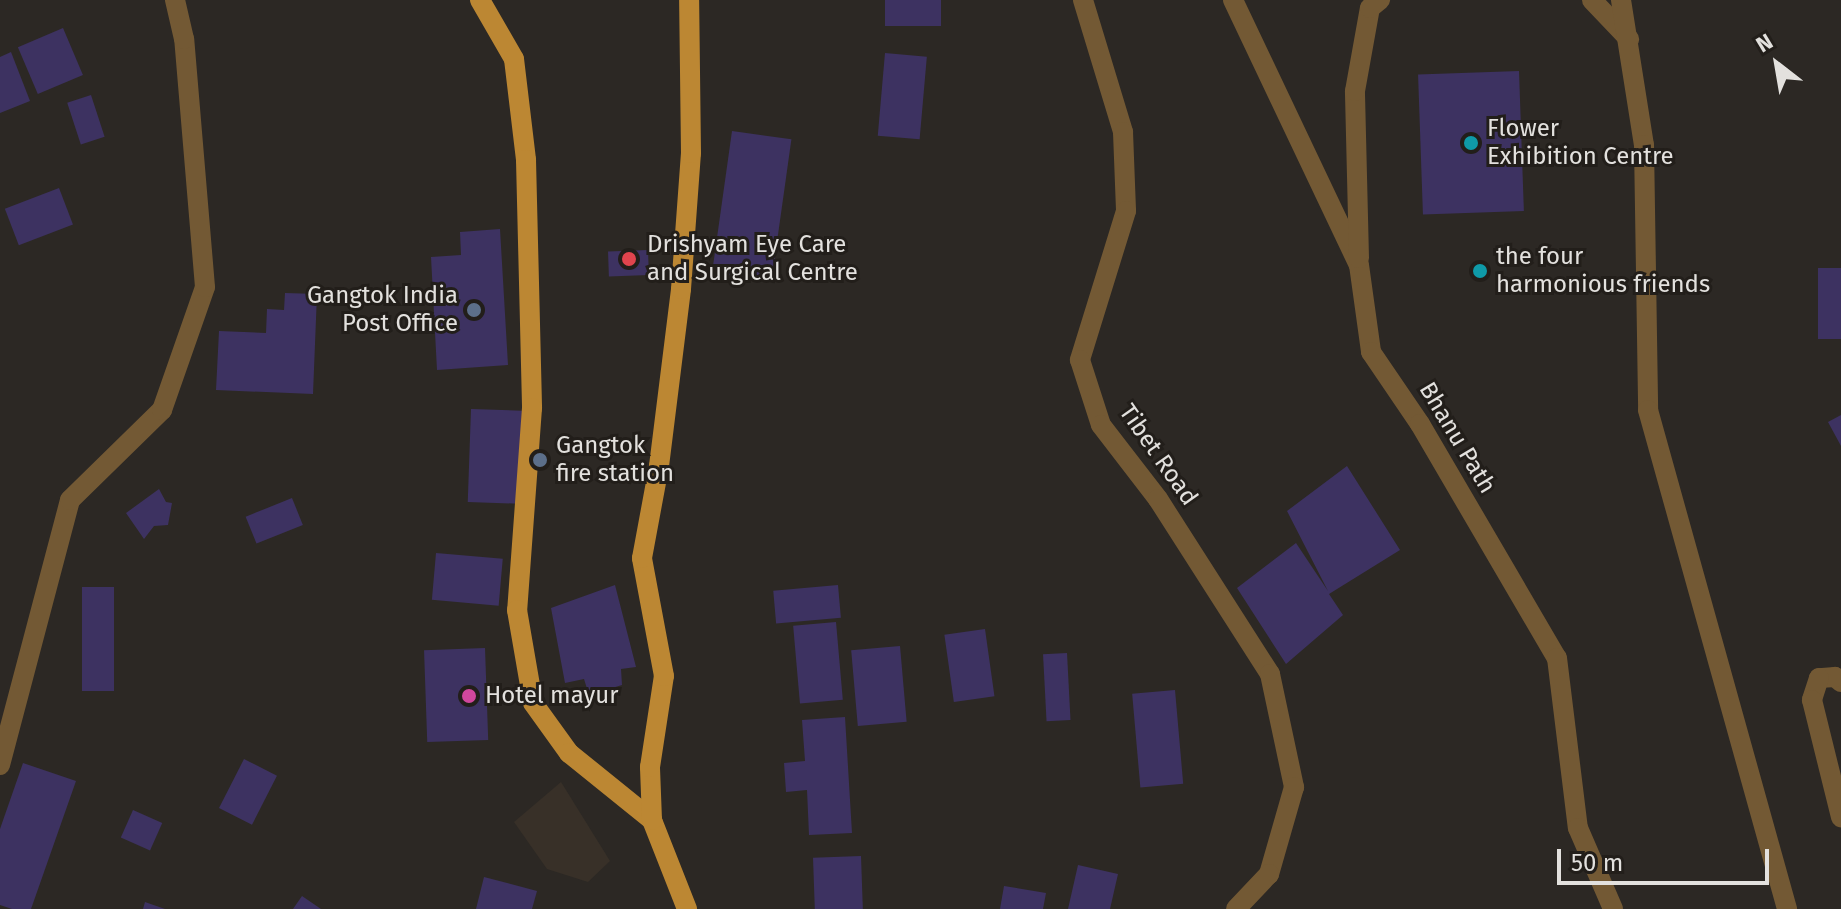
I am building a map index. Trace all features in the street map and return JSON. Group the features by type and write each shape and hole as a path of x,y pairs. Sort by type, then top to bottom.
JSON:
{"main road":[{"path":"480,0 514,59 526,160 532,408 517,610 533,703 569,753 652,820"},
{"path":"687,909 652,820 650,767 664,676 642,558 659,466 681,289 691,153 689,0"}],"street":[{"path":"0,765 70,500 162,410 205,287 184,39 175,0"},
{"name":"Tibet Road","path":"1083,0 1123,132 1126,211 1080,360 1101,425 1158,499 1270,674 1294,787 1269,874 1236,909"},
{"name":"Bhanu Path","path":"1233,0 1359,265 1371,352 1420,424 1557,658 1578,828 1613,909"},
{"path":"1359,265 1355,91 1370,8 1380,0"},
{"path":"1592,0 1629,39"},
{"path":"1621,0 1644,145 1648,410 1787,909"},
{"path":"1841,682 1835,677 1819,678 1812,700 1841,817"}],"shaded area":[{"path":"561,782 610,861 588,882 547,869 514,822"}],"building":[{"path":"885,0 941,0 941,26 885,26"},
{"path":"63,28 83,75 38,94 18,47"},
{"path":"11,52 30,101 0,113 0,57"},
{"path":"885,53 927,57 920,139 878,136"},
{"name":"Flower Exhibition Centre","path":"1519,71 1524,211 1423,214 1418,75"},
{"path":"91,95 105,137 81,145 67,103"},
{"path":"732,131 791,139 772,281 712,273"},
{"path":"59,188 73,224 19,245 5,209"},
{"path":"500,229 508,365 437,370 431,257 461,255 460,232"},
{"path":"648,250 649,275 609,276 608,251"},
{"path":"1818,268 1841,268 1841,339 1818,339"},
{"path":"285,293 317,294 313,394 216,390 219,331 266,333 267,309 284,310"},
{"path":"471,409 522,411 519,504 468,502"},
{"path":"1841,415 1841,446 1828,422"},
{"path":"1347,466 1400,550 1329,594 1343,615 1286,664 1237,588 1296,543 1328,591 1287,511"},
{"path":"159,489 166,502 172,503 168,525 154,526 144,539 126,513"},
{"path":"292,498 303,525 257,544 246,517"},
{"path":"436,553 503,559 499,606 432,600"},
{"path":"615,585 636,667 621,669 622,685 589,695 584,679 565,683 551,608"},
{"path":"838,585 841,618 776,624 773,591"},
{"path":"82,587 114,587 114,691 82,691"},
{"path":"836,622 843,700 800,703 793,626"},
{"path":"985,629 994,696 954,702 944,635"},
{"path":"900,646 907,722 858,726 851,650"},
{"path":"485,648 488,740 427,742 424,650"},
{"path":"1067,653 1071,720 1047,721 1043,654"},
{"path":"1175,690 1183,784 1140,787 1132,694"},
{"path":"845,717 852,833 809,835 807,790 786,792 784,763 805,761 802,720"},
{"path":"244,759 277,776 252,825 219,808"},
{"path":"23,763 76,781 31,909 12,909 0,905 0,829"},
{"path":"133,810 162,823 150,850 121,837"},
{"path":"861,856 863,909 815,909 813,858"},
{"path":"1078,865 1118,874 1110,909 1068,909"},
{"path":"484,877 537,891 532,909 476,909"},
{"path":"1004,886 1046,893 1043,909 1000,909"},
{"path":"302,896 321,909 293,909"},
{"path":"145,902 165,909 143,909"}],"place":[{"name":"Flower Exhibition Centre","path":"1471,143"},
{"name":"Drishyam Eye Care and Surgical Centre","path":"629,259"},
{"name":"the four harmonious friends","path":"1480,271"},
{"name":"Gangtok India Post Office","path":"474,310"},
{"name":"Gangtok fire station","path":"540,460"},
{"name":"Hotel mayur","path":"469,696"}]}
